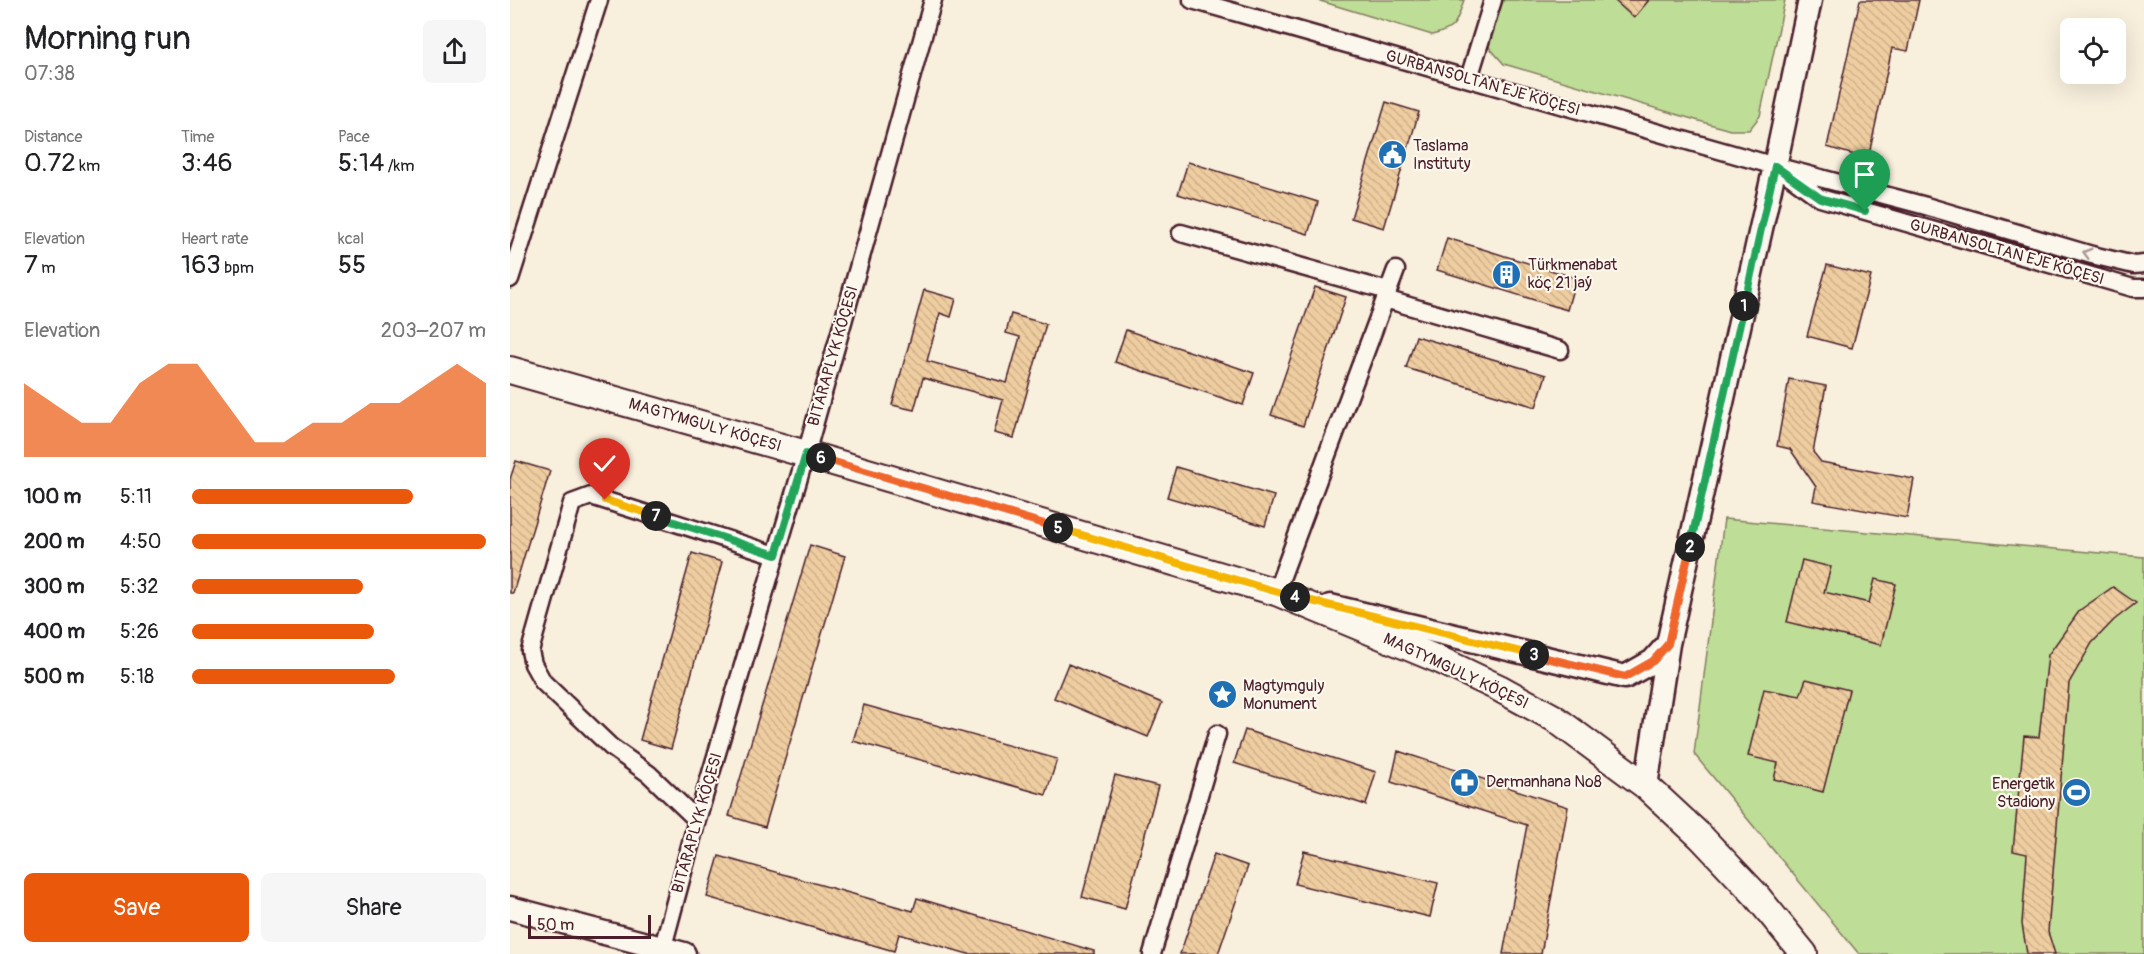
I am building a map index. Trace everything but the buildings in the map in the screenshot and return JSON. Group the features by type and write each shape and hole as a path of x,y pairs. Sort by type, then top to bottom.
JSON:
{"main road":[{"name":"MAGTYMGULY KÖÇESI","path":"510,370 1276,592 1442,661 1554,718 1646,786 1701,837 1747,886 1804,954"}],"street":[{"path":"510,279 599,0"},
{"name":"BITARAPLYK KÖÇESI","path":"669,952 697,820 806,454 933,0"},
{"name":"GURBANSOLTAN EJE KÖÇESI","path":"1192,0 1775,166 1926,206 2092,255 2134,265 2144,264"},
{"path":"1469,78 1493,0"},
{"path":"1646,786 1668,644 1810,0"},
{"name":"GURBANSOLTAN EJE KÖÇESI","path":"1775,166 1820,198 2133,288 2144,288"},
{"path":"1181,232 1560,350"},
{"path":"1396,270 1276,592 1625,677 1653,661 1668,644"},
{"path":"697,820 649,774 611,747 543,682 533,664 530,651 572,503 591,496 776,555"},
{"path":"1152,954 1217,734"},
{"path":"510,908 669,952"}],"green space":[{"path":"1317,0 1464,0 1454,24 1432,35"},
{"path":"1496,0 1785,0 1760,116 1749,130 1730,130 1504,64 1489,47 1484,31"},
{"path":"1724,519 2144,557 2144,954 1859,954 1694,754"}],"place":[{"name":"Taslama Instituty","path":"1392,155"},
{"name":"Türkmenabat köç 21 jaý","path":"1507,274"},
{"name":"Magtymguly Monument","path":"1222,695"},
{"name":"Dermanhana №8","path":"1465,782"},
{"name":"Energetik Stadiony","path":"2076,793"}],"route":[{"path":"605,500 776,555 806,454 1276,592 1625,677 1653,661 1668,644 1775,166 1820,198 1865,211"}]}
